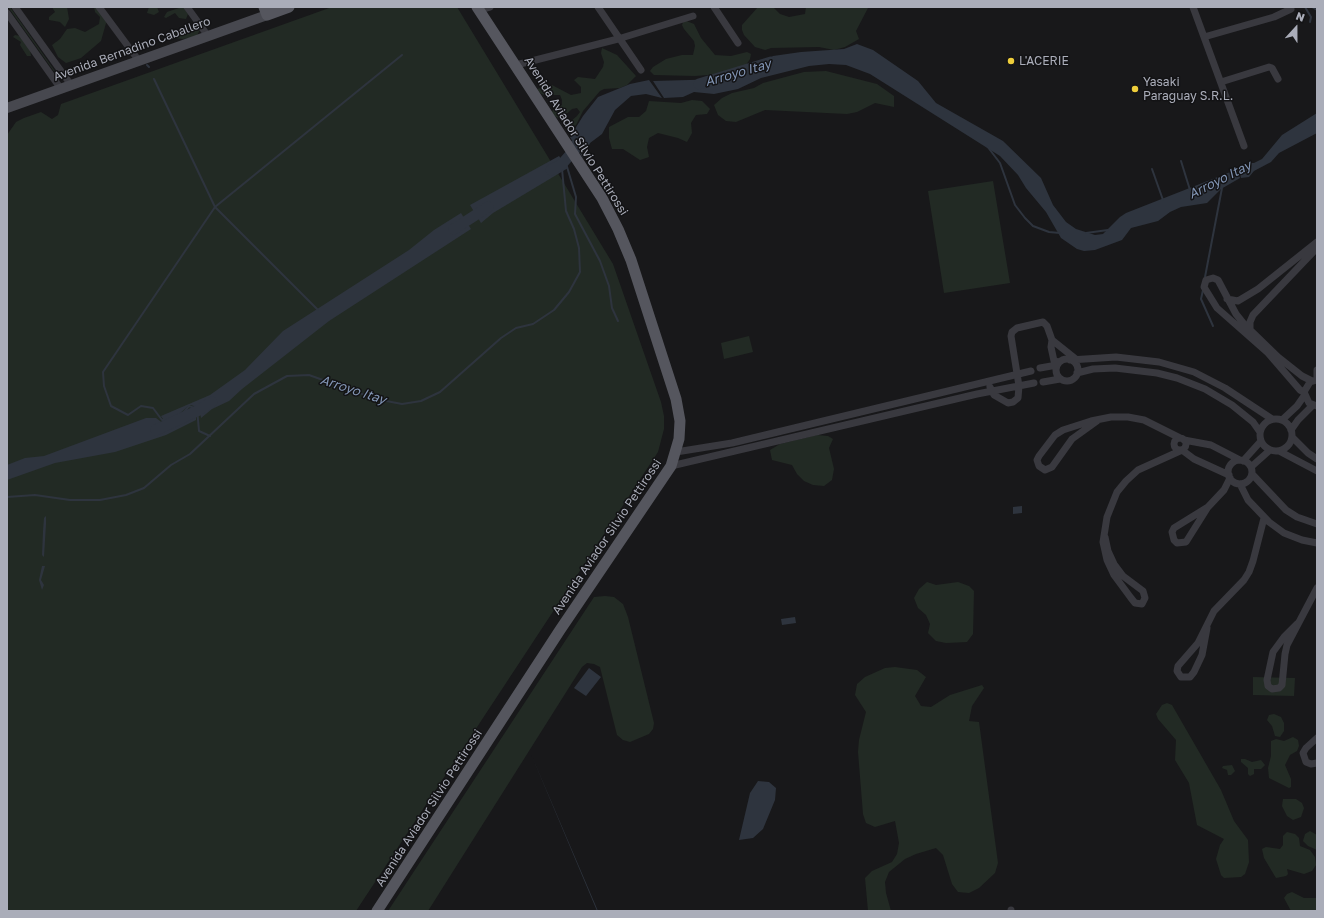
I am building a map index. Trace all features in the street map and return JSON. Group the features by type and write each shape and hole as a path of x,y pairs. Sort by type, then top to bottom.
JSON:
{"main road":[{"name":"Avenida Bernadino Caballero","path":"266,11 289,7"},
{"name":"Avenida Aviador Silvio Pettirossi","path":"377,911 560,630 672,466 676,452 680,421 676,399 662,355 618,229 583,168 516,64 478,9"}],"street":[{"path":"15,7 66,87"},
{"path":"99,7 139,61"},
{"path":"188,7 208,36"},
{"path":"478,9 490,7"},
{"path":"598,7 618,39 641,70"},
{"path":"714,7 738,43"},
{"path":"1193,7 1244,146"},
{"path":"1204,37 1274,17 1291,9"},
{"name":"Avenida Bernadino Caballero","path":"7,108 208,36 266,11"},
{"path":"7,13 66,87"},
{"path":"516,64 618,39 693,16"},
{"path":"1221,82 1269,67 1272,68 1278,78"},
{"path":"1227,299 1238,301 1258,289 1317,242"},
{"path":"1250,330 1250,322 1253,315 1317,248"},
{"path":"1279,451 1286,447 1298,420 1315,406 1268,353 1217,308 1204,287 1206,280 1212,278 1218,280 1236,314 1250,330 1290,366 1315,380"},
{"path":"988,381 994,395 1008,403 1013,402 1018,398 1019,386 1011,336 1013,330 1041,322 1047,326 1052,340 1074,360 1078,373"},
{"path":"1052,340 1050,347 1054,361 1058,364"},
{"path":"1040,368 1058,364 1064,359 1074,360 1116,357 1159,362 1194,372 1225,388 1272,419 1282,420"},
{"path":"1058,364 1056,371 1060,379"},
{"path":"1043,382 1060,379 1066,381 1072,380 1078,373 1093,369 1116,368 1157,372 1177,378 1205,389 1232,405 1253,422 1260,432 1261,441 1270,450 1279,451 1317,471"},
{"path":"1282,420 1304,394 1307,385 1315,380 1317,370"},
{"path":"676,452 732,443 1031,371"},
{"path":"672,466 886,415 991,391 1034,383"},
{"path":"884,407 886,415"},
{"path":"1097,421 1072,439 1052,467 1045,470 1039,466 1037,463 1039,456 1055,435 1082,423 1111,417 1128,416 1144,420 1182,439 1211,445 1242,460 1286,510 1297,517 1317,524"},
{"path":"1260,432 1263,425 1272,419"},
{"path":"1282,420 1291,434 1308,453 1317,459"},
{"path":"1161,429 1177,448 1229,477 1238,484 1248,500 1264,518 1284,533 1302,540 1317,542"},
{"path":"1105,537 1108,551 1114,564 1123,576 1143,591 1145,598 1142,604 1135,603 1114,575 1106,555 1103,542 1111,505 1126,480 1138,470 1167,457 1177,448 1186,444 1182,439"},
{"path":"1177,448 1175,440 1182,439"},
{"path":"1208,507 1174,528 1172,532 1174,540 1177,543 1186,542 1208,507 1224,490 1229,477 1231,464 1242,460 1261,441"},
{"path":"1224,490 1249,480 1251,470 1270,450"},
{"path":"1207,628 1203,651 1194,672 1190,677 1181,677 1176,671 1178,666 1191,652 1207,628 1214,611 1220,603 1238,587 1249,572 1264,518"},
{"path":"1261,533 1273,525"},
{"path":"1297,624 1273,652 1267,680 1268,686 1272,689 1279,688 1282,685 1284,654 1297,624 1313,599 1317,588"},
{"path":"1317,738 1306,748 1303,753 1306,762 1311,764 1317,763"}],"shaded area":[{"path":"8,7 10,7 59,77 58,77"},
{"path":"52,7 67,7 69,19 65,27 60,22 49,20 49,17 55,12"},
{"path":"94,7 99,7 108,16 101,41 81,58 66,63 58,57 52,45 60,39 67,29 75,28 85,32 99,24 100,17 95,12"},
{"path":"149,7 157,7 159,12 154,15 147,13"},
{"path":"182,7 188,14 186,19 179,18 175,13 166,18 164,17 167,12"},
{"path":"332,7 457,7 613,264 661,402 664,416 664,429 658,452 356,911 7,911 7,135 16,122 24,118 41,112 52,119 58,115 61,104"},
{"path":"758,7 773,7 780,14 789,17 805,14 806,7 868,8 856,31 859,39 845,47 834,50 819,47 771,48 765,50 755,47 744,35 742,30 742,25"},
{"path":"684,20 694,24 701,38 715,55 731,56 747,52 751,54 750,59 746,65 736,70 721,74 695,76 654,75 650,71 653,67 666,59 682,55 693,55 695,46 694,41 682,25"},
{"path":"196,25 199,25 200,30 196,37 183,39 174,38 171,36 176,32 183,34"},
{"path":"15,35 20,36 30,50 31,56 27,56 20,45 21,42 13,37"},
{"path":"602,48 617,55 636,76 627,85 620,88 604,89 600,91 583,111 576,125 568,131 565,126 580,112 577,108 572,109 561,119 556,117 551,114 553,110 562,105 560,95 544,95 537,89 552,85 571,95 581,93 581,87 574,80 578,77 595,79 603,67 604,62 601,53"},
{"path":"826,71 877,84 894,96 894,107 875,103 857,112 847,114 765,110 736,122 726,121 718,115 714,105 722,98 732,93 754,88 763,83 804,72"},
{"path":"692,100 702,101 710,109 707,114 696,115 691,123 692,133 687,142 658,133 649,138 647,147 649,157 640,160 623,149 612,149 609,138 609,127 628,117 639,117 646,111 649,101 681,103"},
{"path":"993,181 1010,283 944,293 928,191"},
{"path":"749,336 753,352 724,359 721,343"},
{"path":"817,435 828,436 833,439 829,448 834,469 832,480 824,486 813,485 804,481 797,474 792,465 772,460 770,450 780,444"},
{"path":"927,582 936,585 958,582 969,586 974,591 973,634 967,642 946,643 936,641 928,633 930,624 926,615 918,608 914,598 919,589"},
{"path":"594,597 614,597 623,604 628,617 654,723 653,729 649,734 630,742 623,740 617,735 600,667 587,663 582,667 428,911 388,911"},
{"path":"895,667 917,670 926,677 915,696 921,706 931,707 950,695 982,685 984,688 972,706 969,721 979,722 998,863 995,873 979,888 969,893 958,892 952,884 943,855 936,848 916,854 905,859 889,872 885,882 886,893 891,911 868,911 865,878 872,871 892,862 897,854 899,843 895,821 875,827 866,823 863,814 858,752 859,740 866,712 855,695 857,684 865,677 885,668"},
{"path":"1253,677 1295,678 1294,696 1253,695"},
{"path":"1167,703 1172,705 1221,790 1234,821 1248,840 1249,862 1245,874 1241,877 1224,878 1221,875 1216,859 1220,845 1224,839 1197,825 1189,783 1175,760 1176,740 1158,719 1156,714 1162,705"},
{"path":"1274,714 1281,717 1284,723 1284,731 1280,737 1275,736 1272,726 1267,720 1269,715"},
{"path":"1293,737 1298,740 1299,746 1297,751 1290,755 1285,765 1291,779 1291,787 1289,788 1269,778 1268,768 1271,756 1271,741 1276,739 1284,741"},
{"path":"1241,759 1252,762 1261,760 1265,765 1261,769 1254,769 1254,774 1250,776 1248,774 1248,768 1241,762"},
{"path":"1232,765 1235,771 1231,775 1228,775 1227,770 1222,768 1223,766"},
{"path":"1283,799 1296,799 1302,803 1304,808 1301,817 1293,820 1287,816 1282,806"},
{"path":"1310,831 1317,835 1317,850 1308,846 1303,841 1305,834"},
{"path":"1287,832 1295,834 1299,838 1300,846 1310,850 1315,857 1316,865 1312,871 1304,874 1287,869 1288,874 1286,876 1276,878 1264,858 1262,849 1266,847 1280,849 1283,845 1283,836"},
{"path":"1292,892 1304,898 1317,898 1317,911 1291,911 1284,898 1287,894"}],"water":[{"path":"857,44 873,50 918,81 936,103 1003,141 1041,178 1053,205 1066,222 1076,229 1095,235 1103,234 1126,213 1238,169 1240,178 1221,189 1207,203 1181,207 1170,212 1158,221 1131,228 1122,240 1095,250 1084,251 1077,249 1061,238 1046,212 1026,188 1018,175 1000,156 870,74 846,65 829,64 809,66 761,78 738,89 714,94 694,92 683,97 664,98 653,81 725,79 746,73 773,56 801,52 844,49"},
{"path":"649,80 662,98 646,94 631,96 615,110 602,134 590,143 583,158 570,137 583,116 598,97 630,84"},
{"path":"1317,113 1317,133 1279,153 1271,162 1254,171 1249,177 1241,178 1239,169 1249,163 1254,163 1262,159 1282,135"},
{"path":"559,156 568,168 493,213 481,223 470,205"},
{"path":"461,213 471,229 329,321 242,389 229,401 212,409 201,418 199,408 191,405 174,419 163,419 161,416 210,395 245,370 283,331 409,250 434,230"},
{"path":"190,409 196,411 196,420 166,435 115,452 55,463 7,480 7,465 25,458 44,456 146,418 156,418 164,424 179,422"},
{"path":"1022,506 1022,513 1013,514 1013,507"},
{"path":"46,516 44,557 42,555 43,531 44,518"},
{"path":"42,566 45,566 41,580 44,585 42,590 39,580"},
{"path":"795,617 796,623 782,625 781,619"},
{"path":"589,668 601,677 586,696 574,688"},
{"path":"531,754 598,911 597,911"},
{"path":"758,781 769,782 776,788 775,800 763,829 753,838 739,840 750,793"}],"waterway":[{"path":"1305,7 1311,17 1310,22"},
{"name":"Arroyo Itay","path":"1312,7 1317,10"},
{"path":"318,310 215,207 402,55"},
{"name":"Arroyo Itay","path":"699,84 771,62"},
{"path":"154,79 215,207 103,372 104,386 111,406 128,415 141,406 153,408 162,420 177,420 189,406 197,409 199,431 210,436"},
{"name":"Arroyo Itay","path":"551,170 562,164 576,148 575,145"},
{"name":"Arroyo Itay","path":"987,146 1000,163 1015,205 1025,218 1033,226 1049,232 1060,233"},
{"path":"565,160 576,197 575,214 600,261 609,286 612,308 618,321"},
{"path":"1181,161 1190,190"},
{"name":"Arroyo Itay","path":"7,497 35,495 70,500 100,500 126,495 144,488 171,465 190,454 254,394 287,376 309,375 376,399 402,404 421,401 440,392 501,338 516,328 533,324 554,310 569,292 580,272 579,248 574,229 566,211 562,169"},
{"path":"1152,169 1163,200"},
{"path":"1205,277 1222,188"},
{"name":"Arroyo Itay","path":"454,229 488,207"},
{"name":"Arroyo Itay","path":"1086,233 1108,230"},
{"path":"1203,290 1201,299 1213,326"},
{"name":"Arroyo Itay","path":"156,430 197,411 212,402"}],"place":[{"name":"L'ACERIE","path":"1011,61"},
{"name":"Yasaki Paraguay S.R.L.","path":"1135,89"}]}
